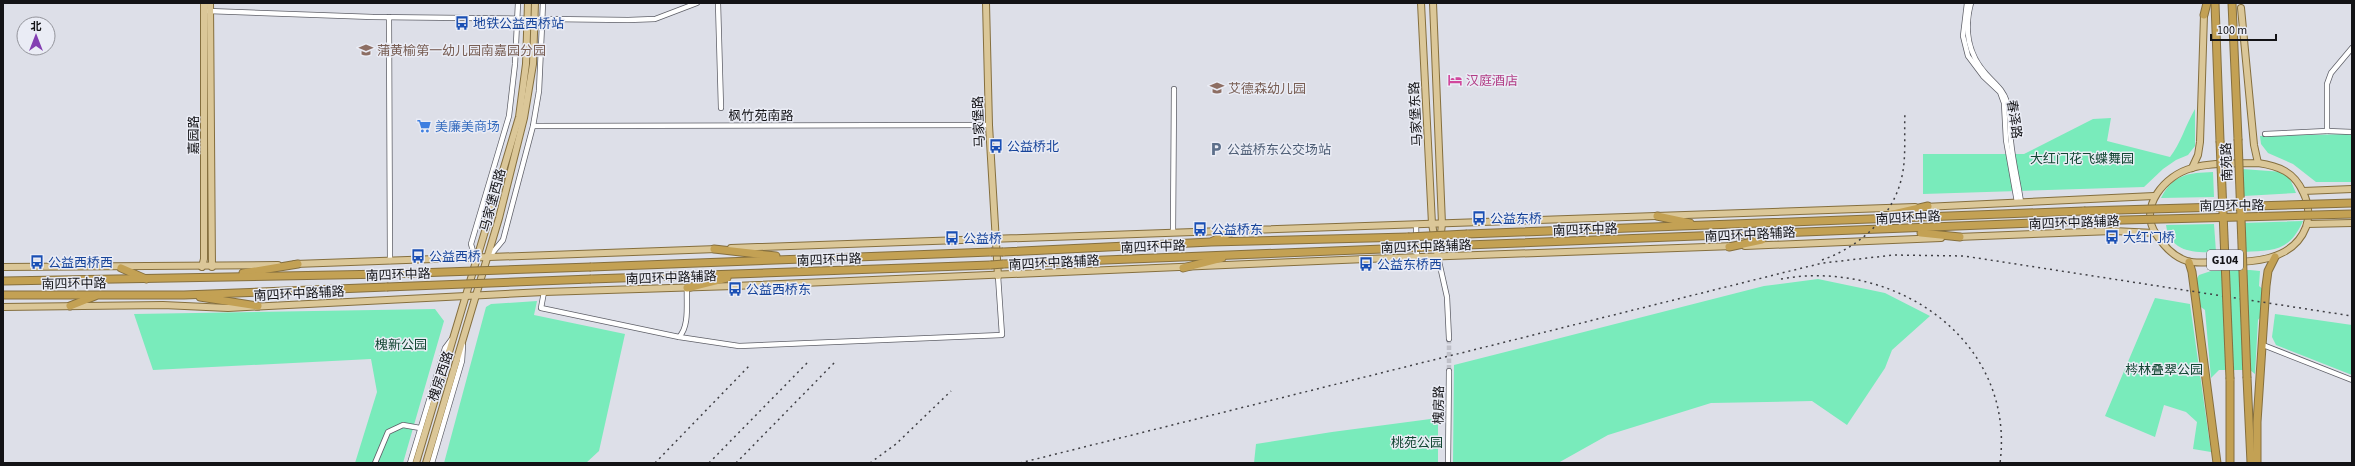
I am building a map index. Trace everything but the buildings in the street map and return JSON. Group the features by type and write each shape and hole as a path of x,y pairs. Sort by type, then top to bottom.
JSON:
{"highway":[{"path":"2204,15 2207,3"},
{"name":"南苑路","path":"2215,3 2230,379 2230,463"},
{"name":"南苑路","path":"2232,3 2251,463"},
{"name":"南四环中路","path":"3,281 148,280 387,274 1003,252 1211,242 1408,237 2084,211 2352,204"},
{"path":"1869,219 1928,206"},
{"name":"南四环中路","path":"3,295 184,294 387,287 1815,233 2085,221 2352,214"},
{"path":"1657,216 1702,225"},
{"path":"1211,242 1236,230"},
{"path":"1892,230 1960,237"},
{"path":"1729,247 1753,240 1795,239 1815,233"},
{"path":"714,249 798,259"},
{"path":"1183,268 1236,254"},
{"path":"2257,463 2257,422 2266,286 2268,271 2276,257"},
{"path":"2188,262 2192,272 2217,463"},
{"path":"216,278 298,264"},
{"path":"121,268 148,280"},
{"path":"687,288 744,274"},
{"path":"70,306 100,294"},
{"path":"184,294 258,306"}],"main road":[{"name":"嘉园路","path":"204,3 207,11 212,267"},
{"name":"嘉园路","path":"202,267 204,259 207,11 210,3"},
{"name":"马家堡西路","path":"475,258 504,172 519,117 526,64 528,3"},
{"name":"马家堡西路","path":"488,258 530,91 535,3"},
{"name":"马家堡路","path":"986,3 989,125 998,276"},
{"name":"马家堡东路","path":"1421,3 1432,224 1438,258"},
{"name":"马家堡东路","path":"1433,3 1442,224 1438,258"},
{"path":"2241,5 2254,145 2258,163"},
{"path":"2192,168 2200,142 2204,15"},
{"path":"2258,163 2275,166 2284,170 2296,179 2303,191 2309,211 2307,224 2298,243 2276,257 2233,262 2188,262 2178,257 2165,246 2155,233 2151,222 2151,207 2154,196 2168,180 2192,168 2258,163"},
{"path":"2303,191 2352,189"},
{"name":"南四环中路辅路","path":"3,267 212,267 488,258 995,240 1174,232 1416,225 1928,206 2154,196"},
{"path":"2307,224 2352,223"},
{"name":"南四环中路辅路","path":"3,307 163,305 228,308 544,292 998,276 1417,258 2114,231 2155,233"},
{"name":"槐房西路","path":"416,463 475,258"},
{"name":"槐房西路","path":"426,463 456,357 463,343 488,258"}],"street":[{"name":"马家堡西路","path":"475,258 471,244 509,116 512,98 518,3"},
{"name":"马家堡西路","path":"488,258 503,240 533,126 539,91 543,3"},
{"path":"207,11 389,17 643,20 672,14 697,3"},
{"path":"718,3 721,108"},
{"name":"春泽路","path":"1967,3 1963,36 1968,56 1983,76 2000,92 2005,114 2006,140 2019,202"},
{"name":"春泽路","path":"1971,3 1967,35 1972,55 1986,74 2002,89 2007,102 2010,115 2010,141 2019,202"},
{"path":"2204,3 2204,15"},
{"path":"389,17 390,261"},
{"path":"2327,131 2327,84 2331,73 2352,48"},
{"path":"1174,89 1174,232"},
{"name":"枫竹苑南路","path":"533,126 989,125"},
{"path":"2265,134 2327,131 2352,132"},
{"path":"1416,225 1417,258"},
{"path":"1438,258 1447,297 1449,339"},
{"path":"544,292 541,308 678,337 739,346 1002,335 998,276"},
{"path":"678,337 683,333 686,321 687,288"},
{"path":"410,463 445,348 451,340"},
{"path":"432,463 462,361 463,343"},
{"path":"2263,345 2352,380"},
{"name":"槐房路","path":"1448,463 1449,371"},
{"path":"375,463 388,432 402,425 420,428"}],"green space":[{"name":"大红门花飞蝶舞园","path":"2195,109 2195,146 2188,155 2176,160 2163,169 2144,187 1923,194 1923,154 2024,154 2093,119 2111,118 2107,141 2170,157 2177,147"},
{"path":"2352,134 2352,182 2316,182 2293,164 2268,153 2261,144 2260,136"},
{"path":"2242,169 2283,172 2290,179 2296,193 2244,196"},
{"path":"2213,172 2214,197 2161,198 2171,184 2182,176"},
{"path":"2303,221 2298,231 2286,244 2264,251 2244,252 2244,223"},
{"path":"2214,224 2216,252 2191,251 2178,246 2172,241 2168,234 2166,225"},
{"path":"2211,271 2260,271 2259,286 2264,290 2263,314 2258,320 2255,374 2250,370 2219,370 2211,378 2205,310 2198,305 2196,280 2199,275"},
{"path":"1818,279 1885,293 1930,316 1892,350 1885,368 1847,425 1812,401 1711,403 1608,435 1558,463 1453,463 1454,365 1764,286"},
{"name":"梣林叠翠公园","path":"2155,298 2190,304 2211,452 2193,449 2197,422 2186,412 2164,405 2155,437 2105,416"},
{"path":"537,301 534,315 625,334 599,451 586,463 444,463 486,307 491,304"},
{"name":"槐新公园","path":"435,309 444,321 403,463 355,463 377,392 371,359 153,370 134,314"},
{"path":"2275,314 2352,325 2352,375 2276,345 2272,337"},
{"name":"桃苑公园","path":"1438,418 1438,463 1254,463 1256,444"}],"tunnel":[{"path":"1449,339 1449,371"}],"railway":[{"path":"1822,260 1837,254 1863,237 1875,226 1893,201 1899,187 1904,164 1905,112"},
{"path":"1020,463 1823,263 1894,255 1964,256 2352,316"},
{"path":"1781,279 1824,276 1865,282 1904,296 1939,317 1968,345 1988,379 2000,419 2000,463"},
{"path":"709,463 809,361"},
{"path":"736,463 836,361"},
{"path":"655,463 751,364"},
{"path":"870,463 896,444 951,391"}],"place":[{"name":"地铁公益西桥站","path":"462,23"},
{"name":"蒲黄榆第一幼儿园南嘉园分园","path":"366,50"},
{"name":"汉庭酒店","path":"1455,80"},
{"name":"艾德森幼儿园","path":"1217,88"},
{"name":"美廉美商场","path":"424,126"},
{"name":"公益桥北","path":"996,146"},
{"name":"公益桥东公交场站","path":"1216,149"},
{"name":"公益东桥","path":"1479,218"},
{"name":"公益桥东","path":"1200,229"},
{"name":"大红门桥","path":"2112,237"},
{"name":"公益桥","path":"952,238"},
{"name":"公益西桥","path":"418,256"},
{"name":"公益西桥西","path":"37,262"},
{"name":"公益东桥西","path":"1366,264"},
{"name":"公益西桥东","path":"735,289"}]}
